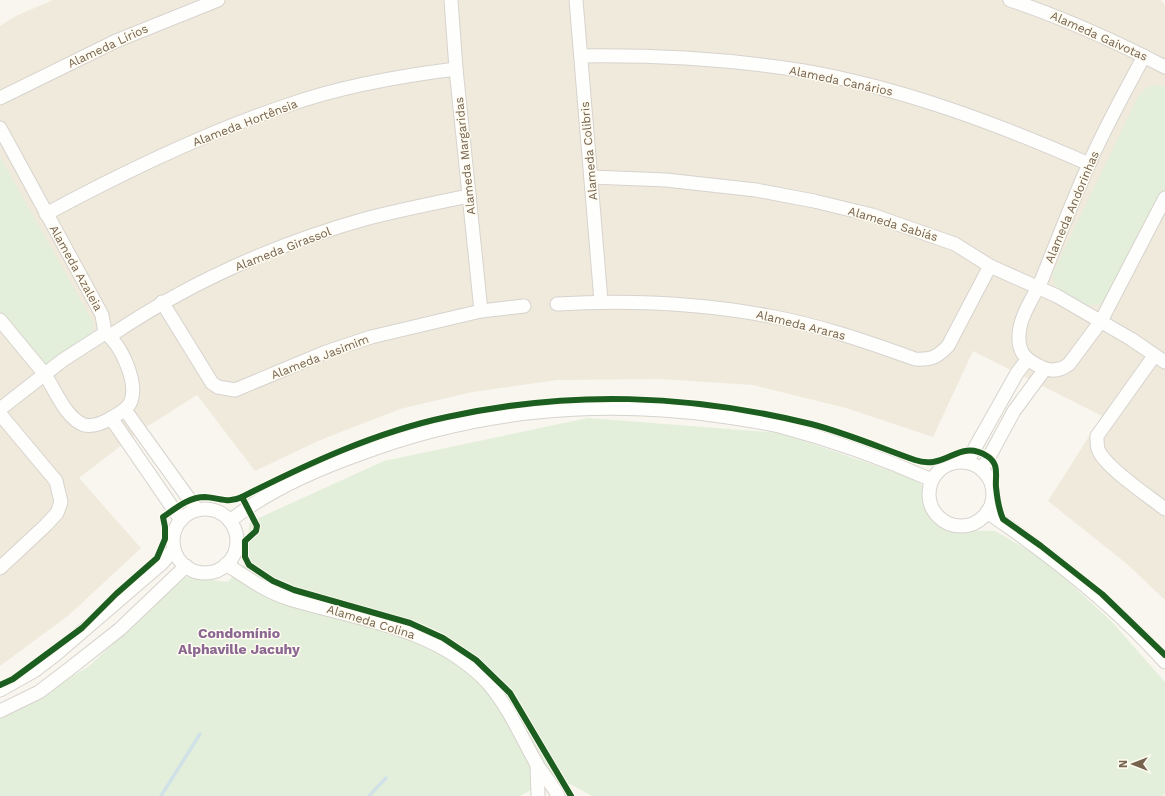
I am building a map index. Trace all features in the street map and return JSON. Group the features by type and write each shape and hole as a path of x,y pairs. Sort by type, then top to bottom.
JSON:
{"street":[{"name":"Alameda Lírios","path":"0,98 116,41 218,0"},
{"name":"Alameda Margaridas","path":"451,0 456,69 481,311"},
{"name":"Alameda Colibris","path":"576,0 601,302"},
{"name":"Alameda Gaivotas","path":"1010,0 1051,14 1096,33 1165,67"},
{"name":"Alameda Canários","path":"581,56 681,57 805,72 926,101 1042,143 1089,164"},
{"name":"Alameda Andorinhas","path":"1027,360 1019,345 1019,334 1023,317 1038,288 1089,164 1144,56"},
{"name":"Alameda Hortênsia","path":"46,214 106,182 161,157 228,127 289,104 362,84 408,75 456,69"},
{"name":"Alameda Azaleia","path":"0,128 102,315 107,334 131,374 133,389 131,402 125,410"},
{"name":"Alameda Sabiás","path":"591,177 666,180 756,190 814,201 872,216 932,235 955,244 990,266 1057,296 1131,339 1159,359"},
{"name":"Alameda Girassol","path":"0,409 45,374 107,334 162,302 276,250 327,231 366,219 469,196"},
{"path":"967,462 999,403 1017,373 1027,360 1045,369 1062,369 1068,364 1101,321 1164,204"},
{"name":"Alameda Araras","path":"557,304 601,302 674,304 769,316 814,326 915,359 929,359 940,354 948,346 990,266"},
{"name":"Alameda Jasimim","path":"162,302 212,383 218,387 236,390 326,352 371,337 481,311 524,306"},
{"path":"0,320 45,374 66,408 75,418 85,425 100,424 125,410 198,510"},
{"path":"1159,359 1097,436 1098,448 1103,458 1114,469 1165,510"},
{"path":"982,470 1014,412 1045,369"},
{"path":"999,403 1014,412"},
{"path":"230,521 248,506 303,478 342,460 399,440 483,419 570,409 617,408 685,411 777,426 853,448 932,480"},
{"path":"0,414 56,482 61,502 57,513 46,525 0,568"},
{"path":"111,418 181,520"},
{"path":"139,459 153,449"},
{"path":"956,462 967,462 982,470 990,482 992,490 991,505 987,512 982,518 968,526 956,526 945,522 936,514 930,504 929,492 932,480 938,472 946,466 956,462"},
{"path":"198,510 215,511 230,521 236,539 234,552 226,564 219,569 202,573 186,566 178,559 174,549 173,539 176,528 181,520 198,510"},
{"path":"987,512 1018,533 1096,593 1138,632 1165,662"},
{"path":"0,690 34,671 55,655 162,563 174,549"},
{"name":"Alameda Colina","path":"226,564 254,583 286,598 395,627 418,636 455,656 487,683 506,706 537,765 558,796"},
{"path":"0,710 39,692 68,670 120,629 186,566"},
{"path":"537,765 538,796"}],"shaded area":[{"path":"53,0 1161,0 1165,5 1165,600 1127,564 1048,501 1102,416 973,351 933,437 846,408 753,385 660,379 557,380 472,392 400,409 318,441 255,471 197,395 140,431 79,478 141,548 69,615 0,666 0,26 16,16"}],"green space":[{"path":"1160,85 1165,87 1165,202 1106,302 1088,305 1076,302 1059,291 1052,275 1138,97 1147,87"},
{"path":"0,157 94,324 91,338 51,367 38,366 0,329"},
{"path":"588,418 781,433 917,480 933,497 950,530 995,531 1045,560 1112,622 1165,682 1165,793 1163,796 592,796 570,784 544,783 520,796 0,796 0,719 88,667 185,577 228,582 245,563 250,522 384,461"}],"waterway":[{"path":"161,796 200,734"},
{"path":"369,796 386,778"}],"cycle path":[{"path":"242,497 317,461 368,440 420,423 493,408 539,402 584,399 674,401 720,406 811,424 850,436 915,460 926,462 935,461 960,452 968,451 977,451 987,456 991,459 995,466 997,495 999,508 1003,519 1041,546 1102,594 1165,655"},
{"path":"0,685 13,679 82,628 116,594 157,558 165,539 163,517 183,504 199,497 228,500 242,497 257,526 256,531 245,541 245,557 249,565 273,581 294,590 410,623 443,638 476,660 510,693 571,796"}],"district":[{"name":"Condomínio Alphaville Jacuhy","path":"239,642"}]}
